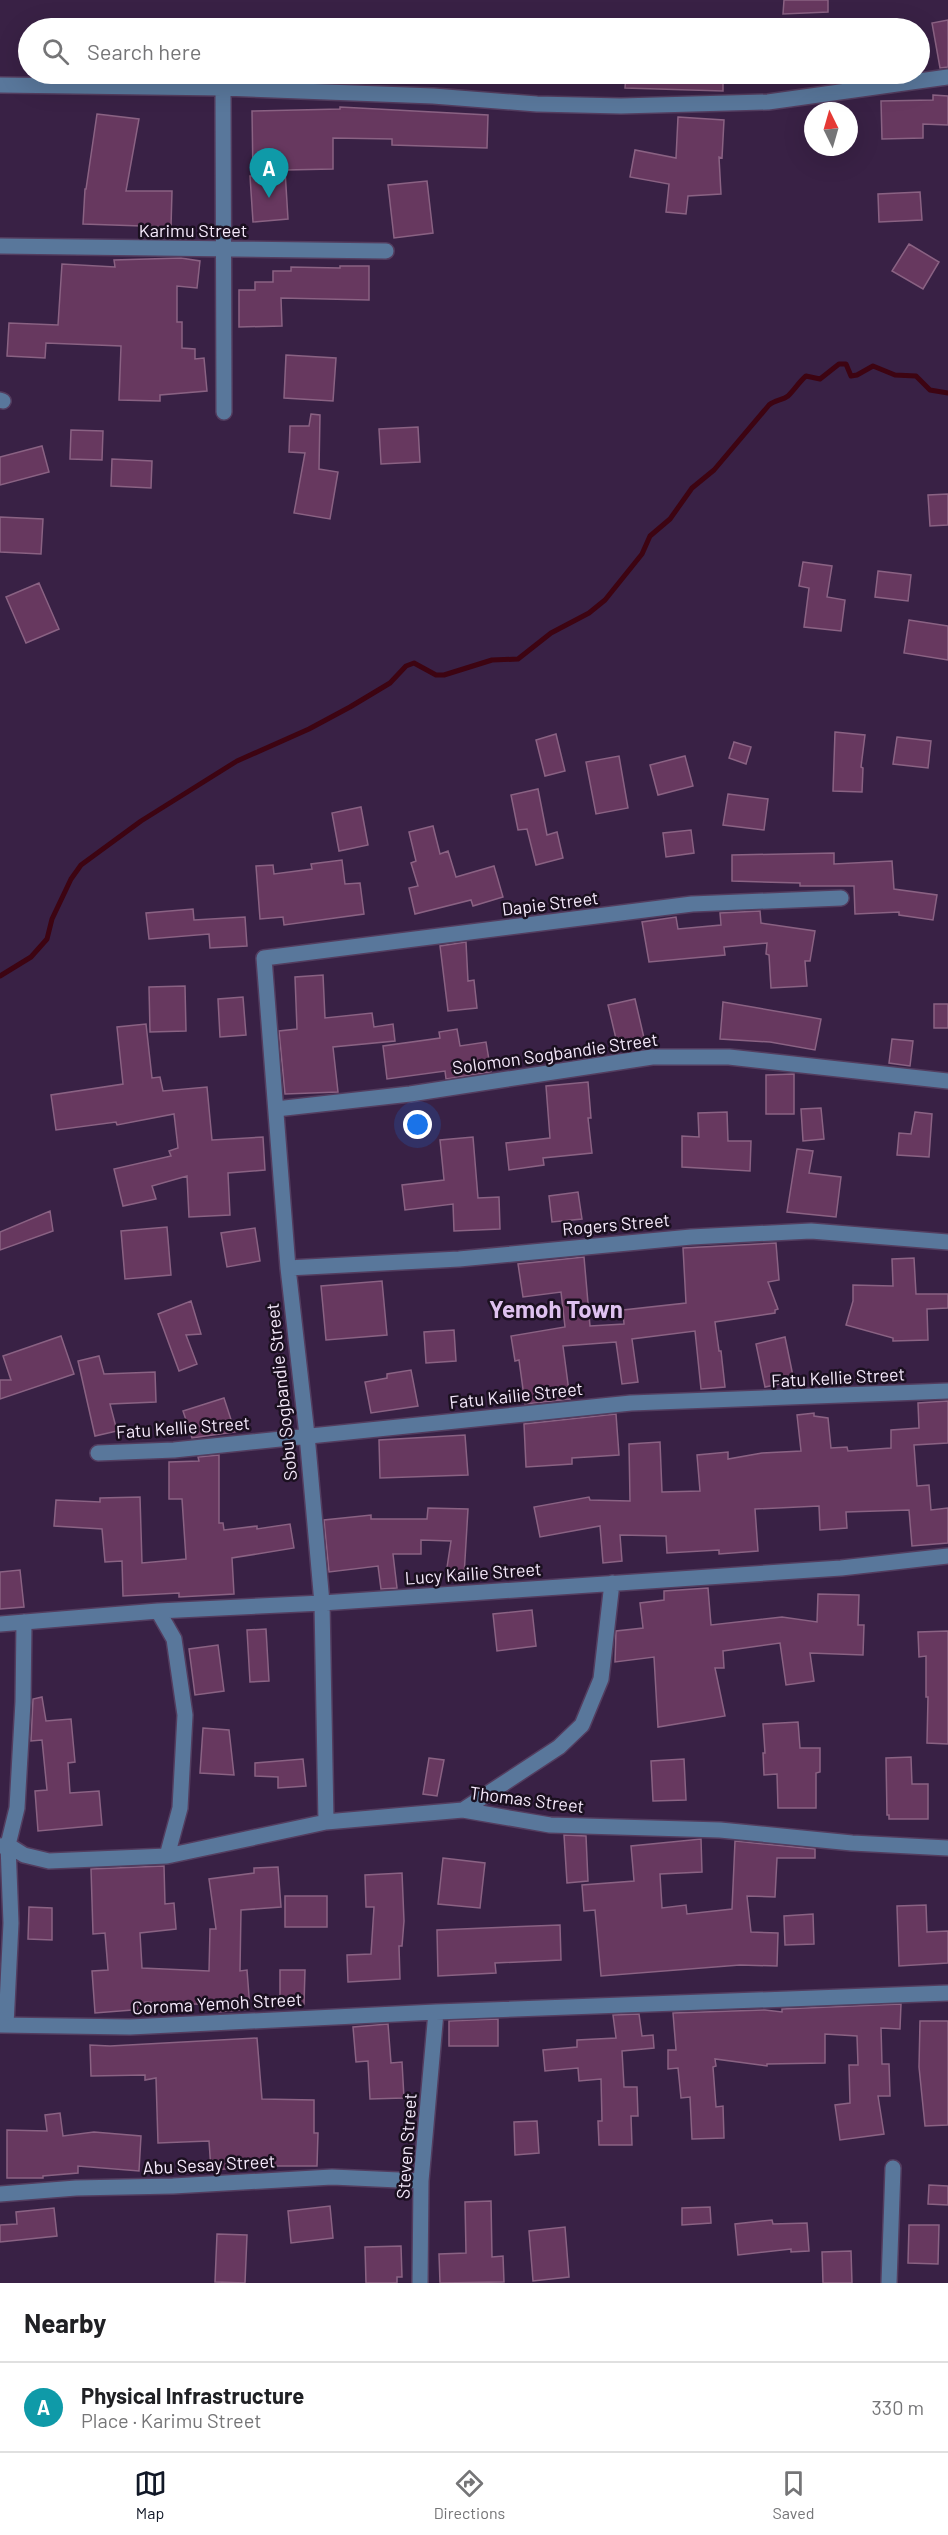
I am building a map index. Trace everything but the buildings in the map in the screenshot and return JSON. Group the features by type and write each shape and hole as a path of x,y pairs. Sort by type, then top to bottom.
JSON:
{"street":[{"path":"930,79 948,76"},
{"path":"0,85 223,88 433,96 537,104 632,105 768,102 893,84"},
{"path":"223,88 224,412"},
{"name":"Karimu Street","path":"0,246 386,251"},
{"name":"Dapie Street","path":"264,958 692,904 841,898"},
{"name":"Sobu Sogbandie Street","path":"264,958 288,1268 307,1435 322,1603 326,1822"},
{"name":"Solomon Sogbandie Street","path":"276,1109 410,1094 652,1057 729,1057 948,1081"},
{"name":"Rogers Street","path":"288,1268 459,1259 691,1237 812,1231 948,1242"},
{"name":"Fatu Kellie Street","path":"730,1401 948,1391"},
{"name":"Fatu Kailie Street","path":"307,1435 631,1403 730,1401"},
{"name":"Fatu Kellie Street","path":"98,1453 174,1450 307,1435"},
{"name":"Lucy Kailie Street","path":"0,1624 158,1611 322,1603 841,1568 948,1556"},
{"path":"463,1810 559,1747 582,1725 601,1679 612,1583"},
{"path":"158,1611 174,1639 185,1714 180,1808 167,1856"},
{"path":"3,2025 11,1923 4,1845 17,1808 23,1702 24,1622"},
{"name":"Thomas Street","path":"4,1845 24,1855 49,1860 167,1856 326,1822 463,1810 550,1825 720,1830 852,1843 948,1848"},
{"name":"Coroma Yemoh Street","path":"3,2025 130,2027 436,2012 948,1993"},
{"name":"Steven Street","path":"420,2283 421,2181 436,2012"},
{"path":"889,2283 893,2168"},
{"name":"Abu Sesay Street","path":"0,2194 76,2188 173,2186 332,2176 421,2181"}],"waterway":[{"path":"0,976 31,957 47,939 52,919 71,879 81,865 141,821 237,761 309,729 350,707 390,683 406,666 414,663 436,675 444,675 492,660 518,659 551,633 589,613 605,600 642,554 650,536 670,519 692,488 714,470 769,405 788,396 806,376 820,379 839,364 846,364 851,376 873,366 895,375 916,376 930,390 948,393"}],"place":[{"name":"Physical Infrastructure","path":"269,198"}],"district":[{"name":"Yemoh Town","path":"556,1308"}]}
